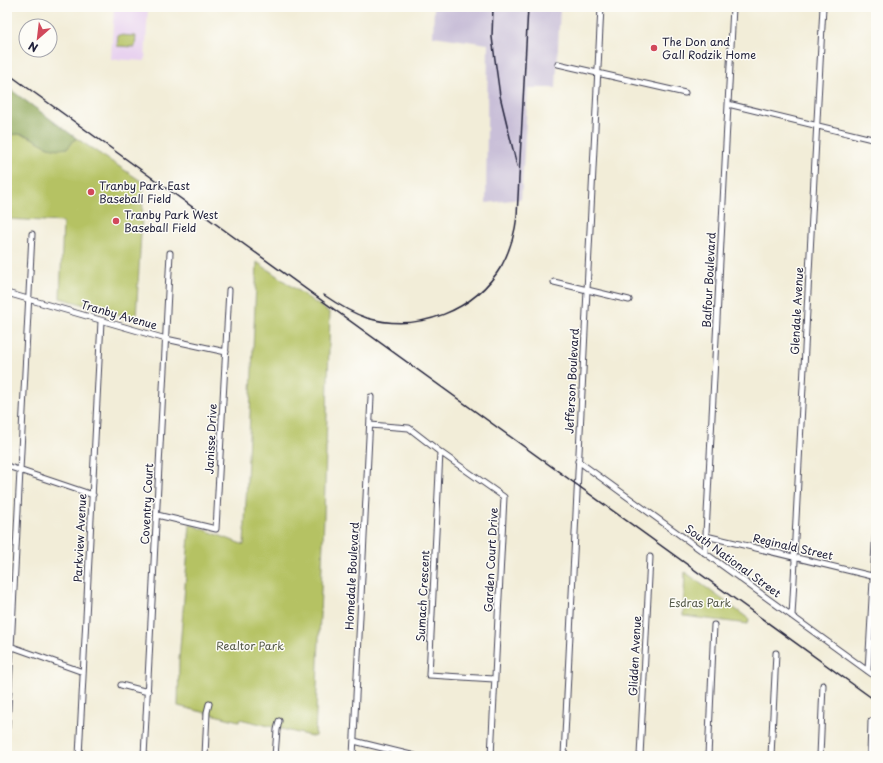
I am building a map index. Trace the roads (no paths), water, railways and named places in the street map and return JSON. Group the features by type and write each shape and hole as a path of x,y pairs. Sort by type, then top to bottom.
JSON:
{"street":[{"name":"Jefferson Boulevard","path":"564,756 601,7"},
{"name":"Balfour Boulevard","path":"705,553 733,7"},
{"name":"Glendale Avenue","path":"792,616 823,7"},
{"path":"558,64 685,93"},
{"path":"728,104 876,140"},
{"path":"7,727 9,646 20,471 32,234"},
{"name":"Coventry Court","path":"144,756 170,253"},
{"path":"554,282 629,300"},
{"name":"Janisse Drive","path":"157,515 216,529 229,290"},
{"name":"Tranby Avenue","path":"7,293 166,339 226,352"},
{"name":"Parkview Avenue","path":"79,756 102,321"},
{"name":"Homedale Boulevard","path":"353,756 371,397"},
{"name":"Garden Court Drive","path":"370,425 409,428 440,452 504,497 491,756"},
{"name":"Sumach Crescent","path":"440,452 429,676 494,679"},
{"name":"South National Street","path":"578,461 876,677"},
{"path":"7,466 93,495"},
{"path":"868,671 875,576 876,526"},
{"name":"Reginald Street","path":"706,536 875,576"},
{"name":"Glidden Avenue","path":"640,756 650,557"},
{"path":"708,756 714,625"},
{"path":"9,646 83,672"},
{"path":"770,756 776,653"},
{"path":"121,685 148,692"},
{"path":"820,756 824,685"},
{"path":"205,756 207,712 209,704"},
{"path":"275,756 279,721"},
{"path":"870,756 872,721"},
{"path":"354,741 415,756"}],"railway":[{"path":"493,7 492,37 500,96 517,166"},
{"path":"324,295 356,314 367,318 386,322 406,323 425,320 444,314 461,306 477,295 491,281 502,265 512,241 517,216 528,7"},
{"path":"7,73 876,701"}],"place":[{"name":"The Don and Gall Rodzik Home","path":"654,48"},
{"name":"Tranby Park East Baseball Field","path":"91,192"},
{"name":"Tranby Park West Baseball Field","path":"116,221"}],"park label":[{"name":"Esdras Park","path":"700,603"},
{"name":"Realtor Park","path":"250,646"}]}
